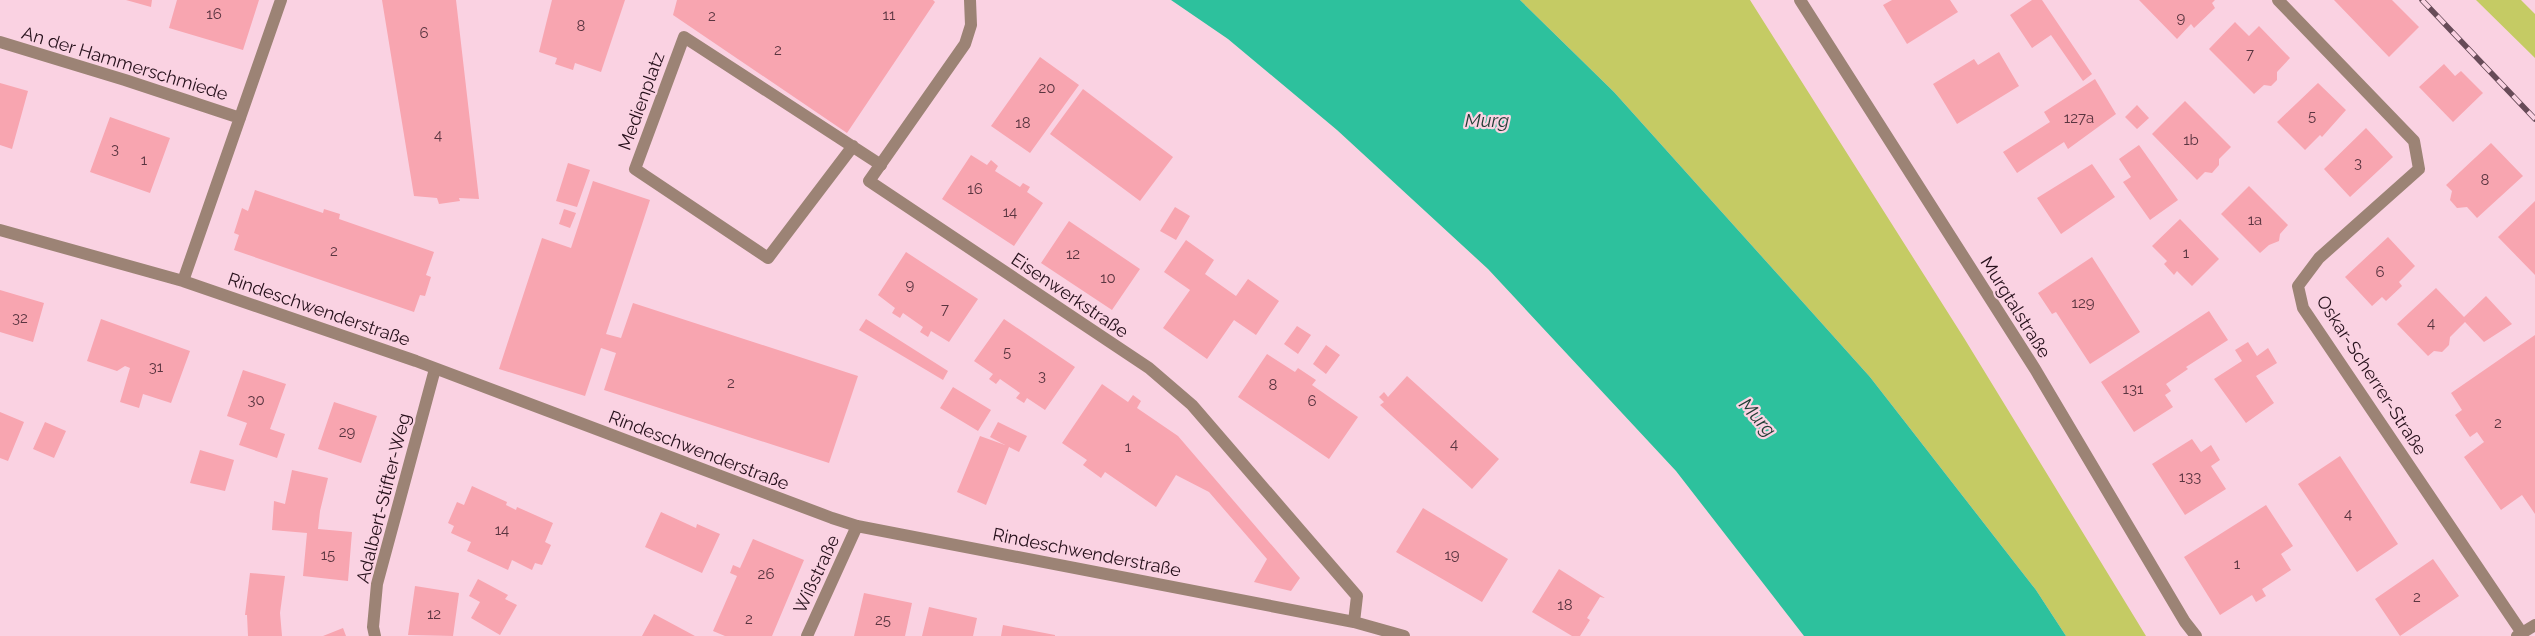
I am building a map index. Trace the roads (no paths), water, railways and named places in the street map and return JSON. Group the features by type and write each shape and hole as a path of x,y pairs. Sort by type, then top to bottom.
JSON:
{"street":[{"name":"An der Hammerschmiede","path":"183,281 281,0"},
{"name":"Eisenwerkstraße","path":"970,0 971,25 965,44 869,181 1149,368 1192,405 1357,596 1354,622"},
{"name":"Murgtalstraße","path":"1800,0 2035,369 2185,622 2196,636"},
{"name":"Oskar-Scherrer-Straße","path":"2278,0 2414,141 2419,168 2319,258 2298,286 2303,308 2520,635"},
{"name":"Medienplatz","path":"853,146 768,258 635,169 684,37 853,146 881,165"},
{"name":"An der Hammerschmiede","path":"0,42 126,80 240,118"},
{"name":"Rindeschwenderstraße","path":"0,230 183,281 434,369 832,518 858,526 1354,622 1404,636"},
{"name":"Adalbert-Stifter-Weg","path":"375,636 373,626 377,584 434,369"},
{"name":"Wißstraße","path":"807,636 858,526"},
{"path":"2520,635 2535,625"}],"water":[{"name":"Murg","path":"1171,0 1520,0 1614,92 1870,377 2036,590 2066,636 1804,636 1676,471 1488,269 1337,130 1228,39"}],"railway":[{"path":"2422,0 2535,119"}]}
